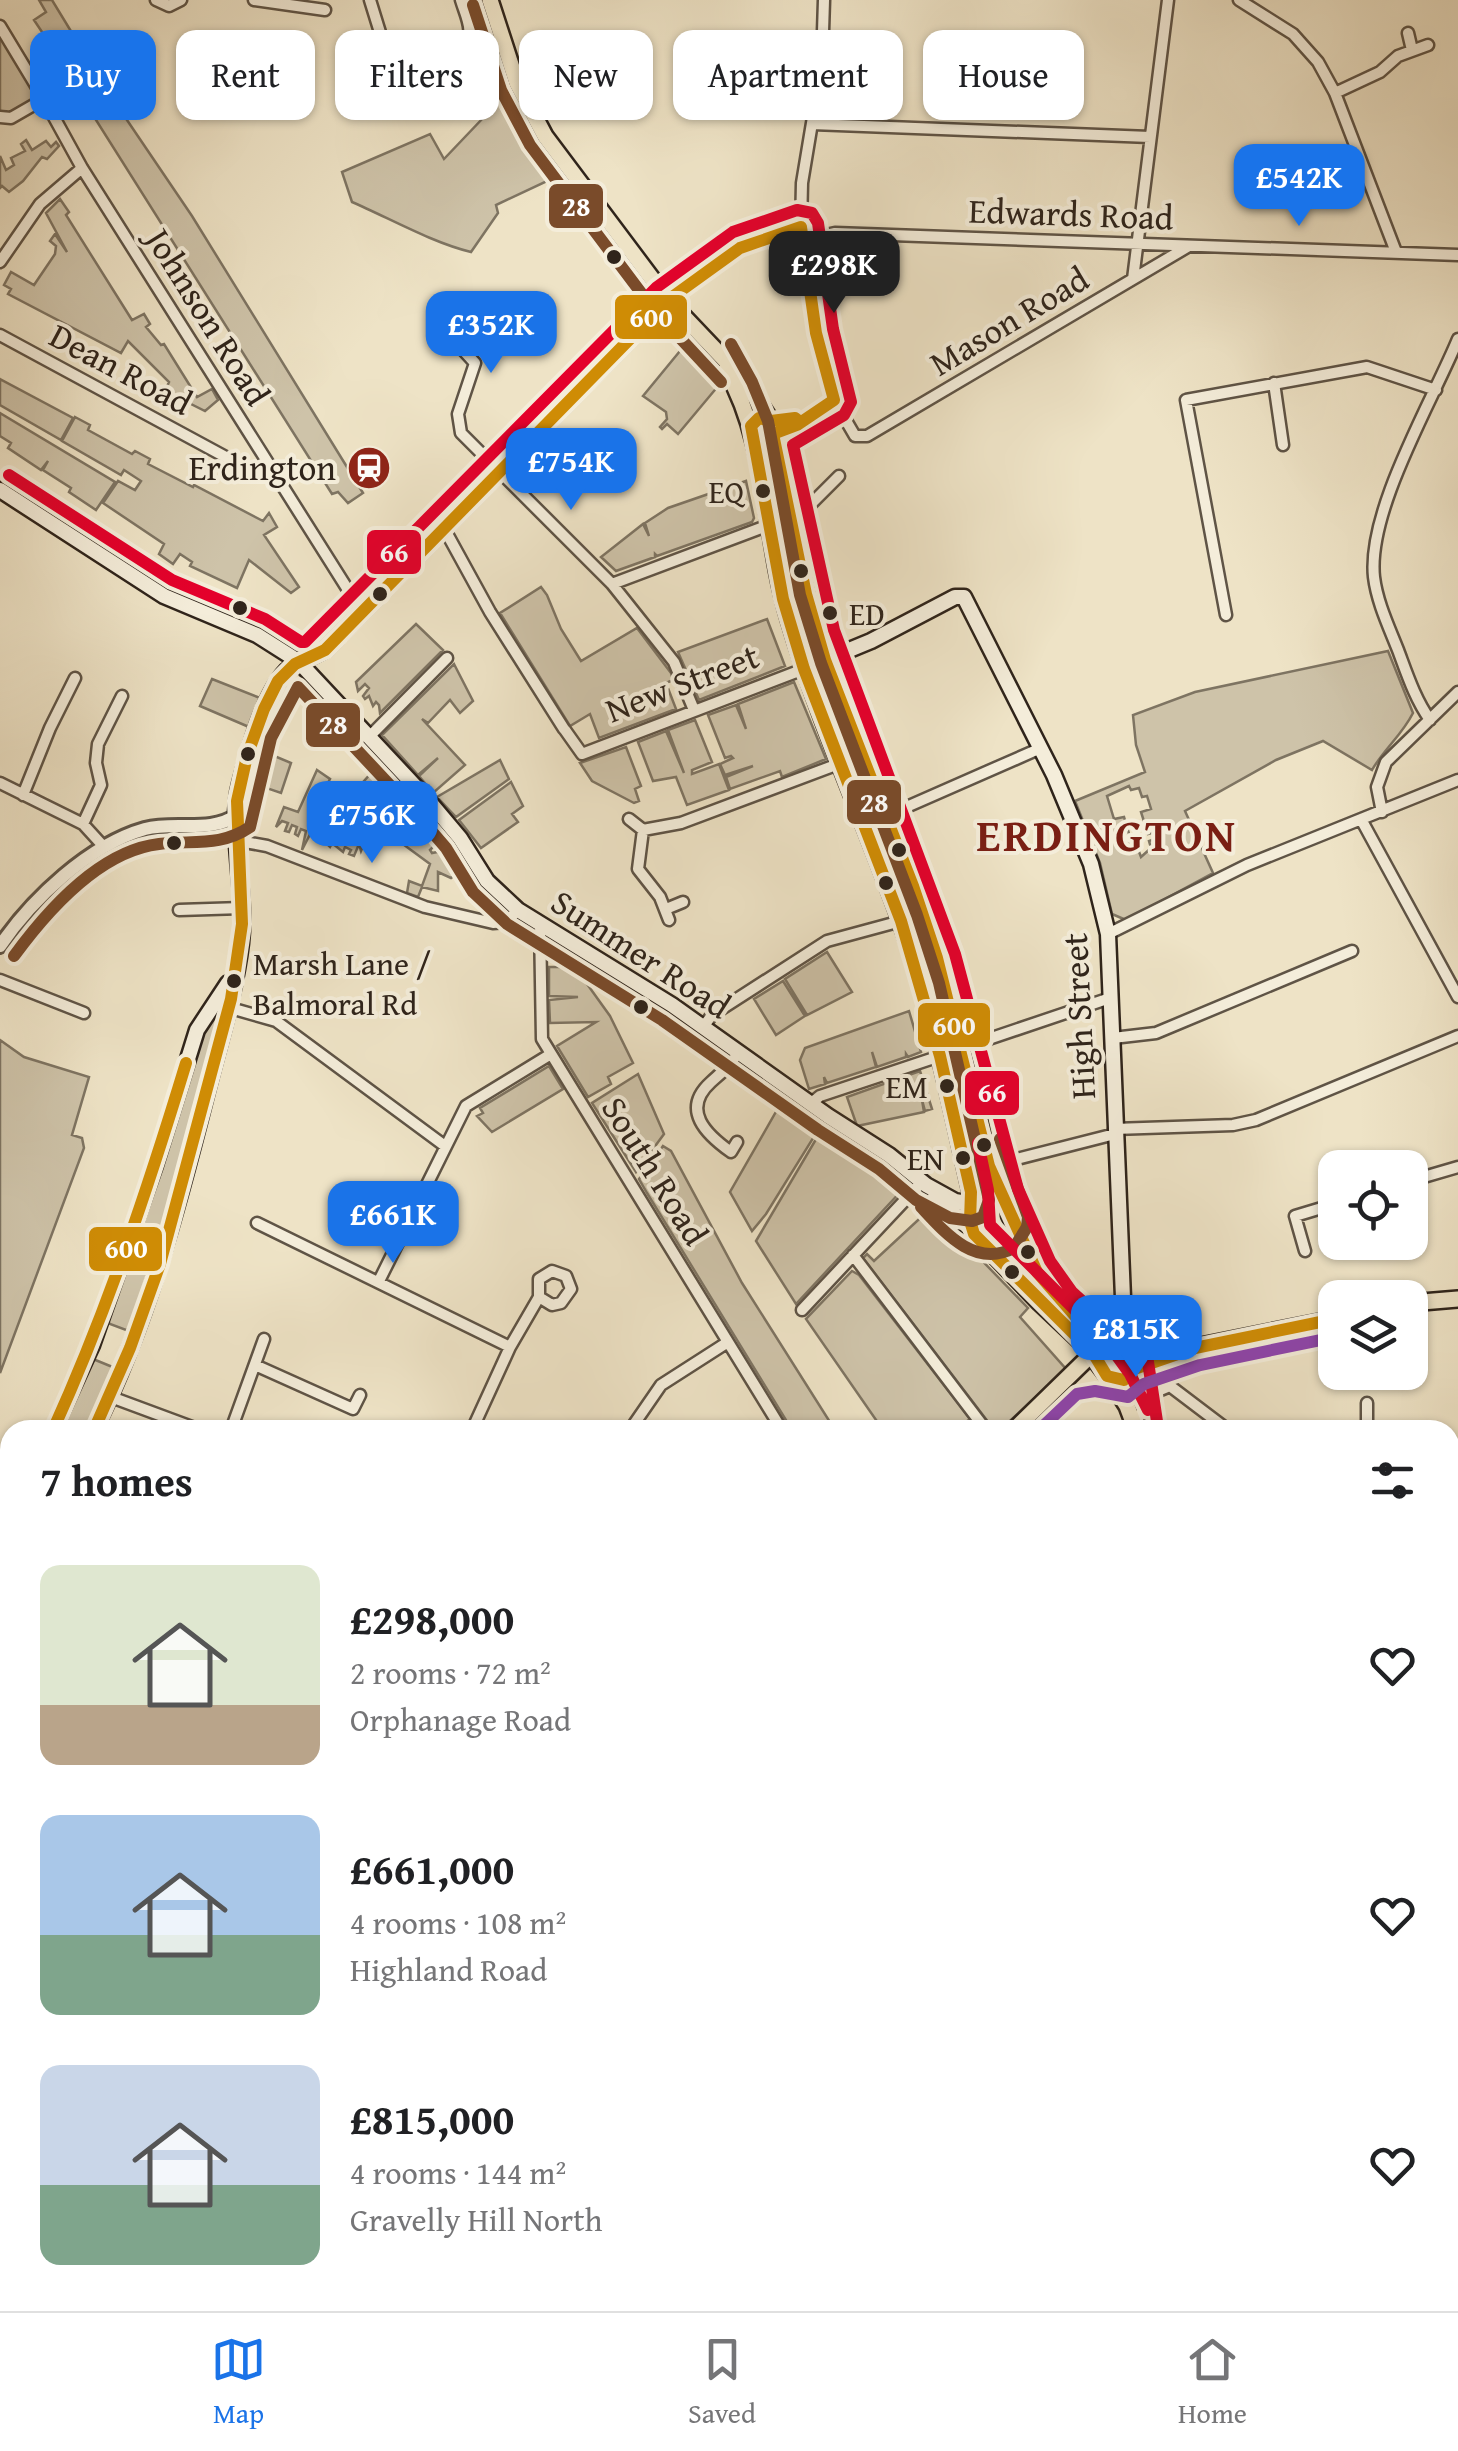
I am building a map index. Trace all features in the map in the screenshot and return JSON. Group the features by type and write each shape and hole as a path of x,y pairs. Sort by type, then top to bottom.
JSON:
{"main road":[{"path":"490,0 512,68 531,110 566,166 668,300 746,382 772,427 806,594 825,660 931,940 962,1048 989,1166 1037,1272 1083,1326 1144,1356 1318,1323"},
{"path":"99,1420 126,1360 181,1189 227,1007 242,940 237,815 241,780 271,696 284,673 298,661 325,650 668,300"},
{"path":"716,353 736,388 752,431 783,599 804,669 901,921 940,1056 972,1204 970,1221 977,1236 990,1240 1003,1236 1011,1220"},
{"path":"1,493 164,596 256,635 298,661 370,736 460,838 487,881 518,910"},
{"name":"High Street","path":"825,660 857,648 956,597 964,597 1041,748 1091,864 1108,934 1124,1322 1114,1339"},
{"name":"Summer Road","path":"518,910 703,1026 810,1104 889,1155 924,1184 1092,1354"},
{"path":"57,1420 101,1322 197,1030 236,969"},
{"name":"Summer Road","path":"924,1184 955,1201 972,1204"},
{"path":"972,1204 989,1198 1004,1204"},
{"path":"1428,1302 1458,1300"},
{"path":"1025,1420 1092,1354 1114,1339"},
{"path":"1069,1378 1086,1373 1124,1380 1132,1371 1195,1348"},
{"path":"1130,1351 1137,1420"},
{"path":"1092,1354 1135,1420"}],"street":[{"path":"156,0 169,6 181,0"},
{"path":"254,0 311,4 325,10"},
{"path":"370,0 386,55 400,63 461,48 468,42 470,34 461,0"},
{"path":"772,427 759,418 752,431 762,440 772,427 795,418 800,422 834,400 816,333 801,227 802,183 822,62 824,0"},
{"path":"1133,279 1168,0"},
{"path":"1239,0 1308,47 1336,93 1396,252"},
{"name":"Johnson Road","path":"0,26 30,76"},
{"path":"1408,33 1412,50"},
{"path":"1336,93 1380,72 1398,56 1428,46"},
{"path":"0,117 10,118 30,107"},
{"name":"Johnson Road","path":"56,120 362,612"},
{"path":"812,124 1150,137"},
{"path":"0,262 40,204 82,168"},
{"path":"668,300 740,248 801,227"},
{"name":"Edwards Road","path":"804,240 835,233 1458,255"},
{"name":"Mason Road","path":"834,400 855,436 868,436 1189,246"},
{"path":"436,308 453,328 453,338 475,363 458,414 461,432 612,584 674,662 694,710"},
{"name":"Dean Road","path":"0,336 246,468 260,472 270,468"},
{"path":"1430,720 1380,602 1374,557 1378,526 1436,390 1454,358 1458,338"},
{"path":"1226,615 1186,400 1367,367 1436,390"},
{"path":"1274,384 1283,445"},
{"path":"789,512 810,505 839,476"},
{"path":"612,584 769,525"},
{"name":"New Street","path":"444,530 490,612 582,754 804,669"},
{"path":"370,736 446,658"},
{"path":"23,795 75,678"},
{"path":"1382,812 1377,787 1386,762 1458,692"},
{"path":"83,824 101,785 96,763 98,744 122,696"},
{"path":"886,816 1041,748"},
{"path":"629,820 643,830 680,824 841,763"},
{"path":"1108,934 1247,865 1458,780"},
{"path":"0,784 83,824 104,847"},
{"path":"0,946 34,905 104,847 146,829 220,825 237,815"},
{"path":"1362,820 1458,997"},
{"path":"643,830 638,869 660,897 667,915 683,902"},
{"name":"Summer Road","path":"239,841 267,846 425,907 493,923 506,922 518,910"},
{"path":"178,910 242,908"},
{"path":"703,1026 712,1016 827,941 901,921"},
{"name":"South Road","path":"540,924 541,1033 550,1054 776,1420"},
{"path":"1113,1038 1156,1033 1352,952"},
{"path":"0,980 84,1013"},
{"path":"962,1048 1110,998"},
{"path":"227,1007 276,1021 445,1146"},
{"path":"989,1166 1115,1132 1233,1126 1256,1120 1458,1036"},
{"path":"737,1142 731,1152 715,1141 704,1131 698,1112 703,1091 729,1068 738,1053"},
{"path":"379,1281 466,1106 550,1054"},
{"path":"810,1104 820,1096 940,1056"},
{"path":"1428,1176 1458,1167"},
{"path":"802,1310 924,1184"},
{"path":"1305,1251 1295,1216 1318,1209"},
{"path":"257,1223 510,1348"},
{"path":"853,1256 978,1420"},
{"path":"477,1420 539,1297"},
{"path":"235,1420 264,1339"},
{"path":"637,1420 661,1386 728,1342"},
{"path":"255,1365 354,1409 360,1395"},
{"path":"1140,1420 1151,1394 1170,1386 1215,1420"},
{"path":"111,1398 172,1420"},
{"path":"1368,1420 1370,1406"}],"shaded area":[{"path":"39,0 52,0 70,30 41,30 34,20 46,12"},
{"path":"0,31 30,78 30,101 10,113 0,111"},
{"path":"505,95 560,175 496,205 498,213 471,252 352,202 342,172 430,134 444,159 481,120 499,120 499,101"},
{"path":"96,120 127,120 192,216 363,493 348,503 338,492 332,494"},
{"path":"26,140 32,150 46,141 51,147 56,142 59,146 47,159 42,157 9,192 0,188 0,156 6,170 14,165 11,158 25,151 21,144"},
{"path":"60,199 69,212 66,215 132,320 144,314 150,324 146,327 164,344 197,397 212,389 218,400 205,411 165,391 169,382 128,341 121,353 8,294 11,289 4,285 11,272 34,285 55,254 56,246 50,241 55,234 67,252 46,213"},
{"path":"689,340 719,385 678,434 667,424 660,427 667,419 666,412 643,396"},
{"path":"0,379 73,418 61,440 0,405"},
{"path":"0,413 115,482 96,510 43,470 48,461 41,470 8,448 11,443 0,436"},
{"path":"75,417 90,425 88,430 132,454 135,451 150,459 148,464 193,487 263,521 269,513 277,527 264,535 299,587 291,593 249,560 237,588 190,566 192,562 180,554 173,564 159,554 164,544 103,503 118,481 135,490 141,481 124,470 121,475 62,441"},
{"path":"746,481 752,522 616,571 601,557 643,524 649,536 645,523 668,508"},
{"path":"541,587 581,661 637,628 671,673 673,680 666,683 676,709 599,738 590,714 570,726 500,613"},
{"path":"767,619 785,666 699,700 678,652"},
{"path":"416,624 443,650 380,713 376,702 373,706 369,696 363,696 369,688 365,684 358,691 356,682"},
{"path":"1388,651 1413,713 1372,770 1323,741 1276,760 1185,811 1213,873 1126,920 1112,914 1100,863 1075,801 1145,772 1136,745 1133,715 1195,692","holes":["1129,786 1131,790 1139,788 1142,797 1147,796 1151,809 1141,812 1148,834 1156,832 1158,838 1149,841 1151,848 1141,857 1138,849 1134,850 1124,817 1114,819 1107,796"]},
{"path":"454,664 473,701 460,713 450,700 428,723 422,719 465,765 433,793 419,776 438,758 418,775 382,735"},
{"path":"212,679 260,698 249,727 200,706"},
{"path":"794,682 826,759 782,777 780,771 730,789 726,777 753,766 725,775 720,764 733,758 725,758 708,715 736,705 746,729 738,704"},
{"path":"695,720 712,762 692,770 692,774 719,764 729,790 687,805 676,777 653,781 638,742 666,731 684,773 668,730"},
{"path":"626,747 641,786 635,789 639,801 634,803 592,781 580,763"},
{"path":"260,750 291,763 281,793 249,782"},
{"path":"500,760 509,779 456,817 437,797"},
{"path":"317,770 330,779 323,792 330,795 302,850 306,831 301,829 298,836 297,827 292,825 289,832 285,831 288,823 282,821 276,827 284,807 298,812"},
{"path":"373,771 377,781 384,785 380,790 387,786 388,796 396,796 392,801 403,805 399,809 403,813 407,809 410,821 416,819 409,827 420,824 418,832 422,836 426,832 426,840 436,844 430,850 432,853 452,843 456,848 447,855 458,873 451,878 438,872 438,891 422,887 418,897 407,893 409,881 422,886 430,864 385,831 357,789"},
{"path":"511,782 523,806 512,814 518,822 481,848 459,820"},
{"path":"342,801 373,822 361,851 359,844 354,856 349,854 351,850 345,847 343,852 323,840"},
{"path":"827,952 852,992 807,1015 785,979"},
{"path":"549,967 580,967 582,977 610,1016 633,1063 608,1077 611,1084 588,1097 557,1046 596,1022 550,1023 549,1000 578,997 549,996"},
{"path":"783,981 805,1016 776,1035 754,999"},
{"path":"909,1011 921,1052 877,1067 872,1052 876,1067 827,1083 824,1077 825,1084 809,1089 800,1060 805,1048"},
{"path":"214,1014 219,1018 169,1212 130,1329 126,1330 106,1319 193,1051"},
{"path":"0,1040 24,1057 89,1077 72,1135 82,1138 84,1148 0,1373"},
{"path":"549,1066 563,1089 492,1132 477,1116 483,1113 480,1108"},
{"path":"920,1071 932,1109 925,1111 922,1100 924,1112 857,1126 847,1097"},
{"path":"638,1074 664,1134 636,1172 592,1103"},
{"path":"781,1103 820,1127 752,1231 730,1192"},
{"path":"825,1124 904,1188 796,1304 756,1241"},
{"path":"663,1146 671,1151 742,1283 829,1420 786,1420 639,1179"},
{"path":"931,1208 1028,1308 1020,1317 1066,1369 1011,1420 987,1420 863,1258 867,1254 874,1261"},
{"path":"852,1271 859,1275 970,1419 876,1420 806,1319"},
{"path":"93,1359 115,1368 93,1420 62,1420"}],"transit line":[{"name":"28","path":"473,5 501,90 530,145 654,310 721,382"},
{"name":"66","path":"9,475 172,580 265,619 305,642 657,287 733,232 797,210 812,213 818,223 833,329 851,402 844,415 793,445 834,630 955,954 1018,1189 1050,1261 1072,1292 1093,1311 1130,1328 1145,1342 1157,1420"},
{"name":"600","path":"98,1420 160,1264 231,999 242,924 237,801 247,756 278,681 295,664 325,650 668,300 740,248 801,227 816,333 834,400 797,425 773,434 806,594 825,660 937,958 989,1166 1037,1272 1083,1325 1115,1339 1130,1351 1134,1369 1124,1380 1107,1376 1093,1353 974,1234 970,1221 971,1192 940,1056 901,921 804,669 783,599 751,426 759,418 795,418 800,422"},
{"name":"28","path":"14,956 76,886 116,858 159,844 228,838 250,827 271,738 298,687 415,812 446,848 473,892 507,924 662,1020 879,1169 916,1200 950,1218 972,1221 983,1217 989,1200 939,983 821,663 800,595 768,421 731,344"},
{"name":"600","path":"57,1420 126,1249 186,1063"},
{"name":"28","path":"921,1207 951,1237 974,1251 987,1254 1014,1248 1027,1227 1028,1217 1000,1139"},
{"name":"66","path":"978,1143 988,1190 990,1225 1106,1341 1130,1374 1148,1410"},
{"name":"600","path":"1134,1369 1195,1348 1318,1323"},
{"path":"1050,1420 1077,1394 1095,1391 1128,1397 1144,1384 1200,1365 1318,1341"}],"place":[{"name":"Erdington","path":"369,468"},
{"name":"EQ","path":"763,491"},
{"name":"ED","path":"830,613"},
{"name":"Marsh Lane / Balmoral Rd","path":"234,981"},
{"name":"EM","path":"947,1086"},
{"name":"EN","path":"963,1158"}],"district":[{"name":"ERDINGTON","path":"1107,835"}]}
